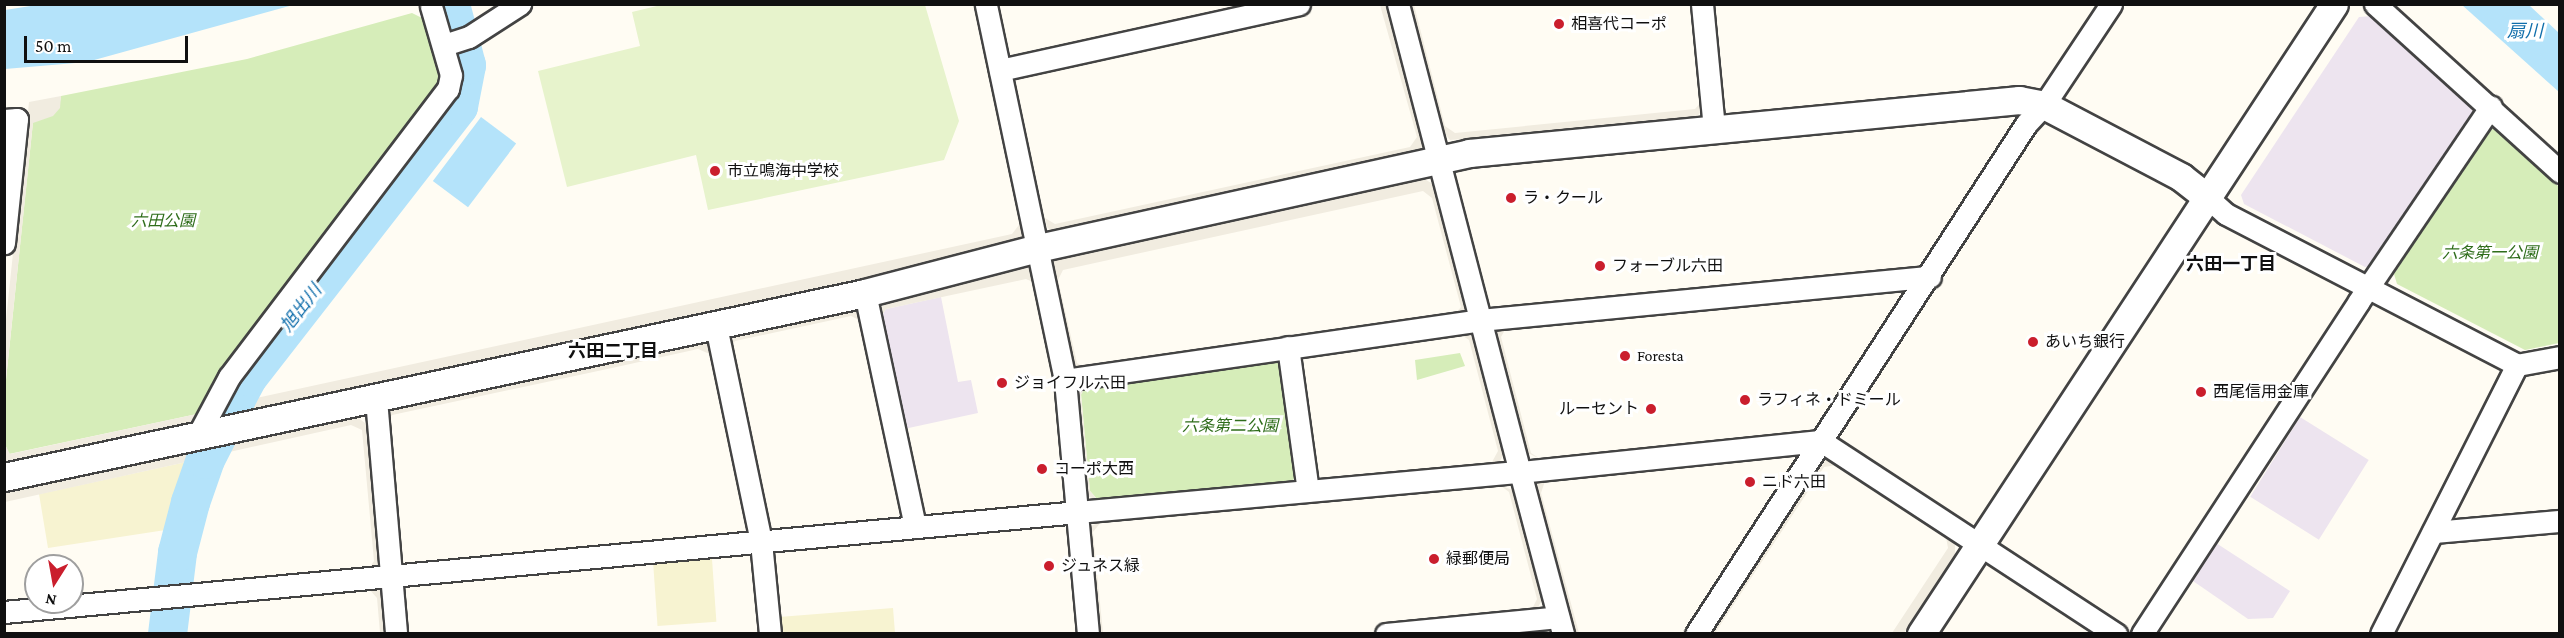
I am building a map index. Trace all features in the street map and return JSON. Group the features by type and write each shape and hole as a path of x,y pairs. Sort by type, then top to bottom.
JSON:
{"street":[{"path":"454,41 520,4"},
{"path":"986,4 1065,380 1088,633"},
{"path":"1000,70 1299,4"},
{"path":"1386,633 1560,625 1398,4"},
{"path":"1702,4 1714,128"},
{"path":"1696,633 1930,277 2026,124 2044,105 2111,4"},
{"path":"1922,633 2334,4"},
{"path":"2375,4 2492,106 2559,172"},
{"path":"211,435 229,377 439,104 451,75 454,41 431,6"},
{"path":"4,477 211,435 865,294 1038,248 1469,153 1993,100 2044,105 2181,177 2207,196 2226,214 2371,287 2517,365 2559,357"},
{"path":"2142,633 2492,106"},
{"path":"4,243 10,120"},
{"path":"1065,380 1480,320 1930,277"},
{"path":"865,294 915,527"},
{"path":"716,326 761,542 770,633"},
{"path":"1287,347 1308,491"},
{"path":"2381,633 2517,365"},
{"path":"376,399 396,633"},
{"path":"4,612 1520,472 1821,441 2116,633"},
{"path":"2433,532 2559,521"}],"shaded area":[{"path":"1380,5 1386,5 1423,143 1420,153 1052,232 1047,227 1045,218 1055,224 1410,147 1417,137"},
{"path":"1409,5 1414,5 1445,126 1455,133 1695,109 1702,101 1702,110 1696,118 1450,140 1442,130"},
{"path":"2372,16 2471,105 2473,115 2375,265 2365,267 2244,204 2241,195 2359,17"},
{"path":"61,96 60,108 53,116 33,123 5,389 5,329 29,102"},
{"path":"1421,177 1433,184 1466,306 1464,312 1455,314 1461,307 1432,198 1423,191 1063,270 1058,280 1077,363 1085,368 1071,365 1051,264 1057,256"},
{"path":"1022,221 1023,236 1016,247 235,418 243,401 1012,234"},
{"path":"1021,264 1029,266 1035,283 1026,279 886,309 880,319 880,308 889,301"},
{"path":"941,297 958,382 971,380 978,413 904,429 880,319 886,309"},
{"path":"849,309 858,313 861,321 851,316 735,341 730,350 735,334"},
{"path":"1506,328 1501,337 1531,453 1542,460 1526,452 1496,337 1498,331"},
{"path":"1465,333 1473,338 1504,454 1500,461 1492,462 1498,451 1469,340 1460,334"},
{"path":"700,341 709,344 712,355 698,349 392,415 385,425 387,414 396,407"},
{"path":"1086,386 1081,395 1090,491 1097,499 1085,496 1075,392"},
{"path":"197,414 183,430 5,461 4,443 10,454"},
{"path":"357,417 369,426 381,564 368,570 374,561 362,430 351,425 216,455 221,445"},
{"path":"2300,417 2369,460 2319,540 2250,497"},
{"path":"201,449 191,461 5,502 5,493"},
{"path":"1826,459 1837,465 1824,467 1715,633 1708,634 1819,461"},
{"path":"191,461 172,529 48,548 39,494"},
{"path":"1545,481 1541,493 1579,633 1573,633 1536,491 1538,484"},
{"path":"1501,486 1513,490 1542,600 1537,609 1532,609 1537,599 1509,492"},
{"path":"1101,522 1093,532 1103,633 1096,633 1088,527"},
{"path":"1946,537 1955,544 1955,556 1904,633 1892,633 1948,548"},
{"path":"2216,543 2290,591 2273,618 2248,619 2193,581"},
{"path":"712,559 716,622 658,626 653,563"},
{"path":"378,588 384,595 389,633 380,633 377,598 369,589"},
{"path":"893,608 895,633 780,633 779,617"}],"green space":[{"path":"661,5 925,5 959,121 944,160 708,210 696,155 567,187 538,71 640,46 632,12"},
{"name":"六田公園","path":"412,13 428,21 440,53 441,88 197,414 9,454 5,444 5,389 33,122 59,108 61,96 247,59"},
{"name":"六条第一公園","path":"2498,128 2559,187 2559,343 2525,350 2397,284 2394,274 2488,130"},
{"path":"1460,353 1465,366 1417,380 1415,360"},
{"name":"六条第二公園","path":"1275,359 1283,366 1299,472 1292,481 1097,499 1090,491 1081,394 1086,386"}],"water":[{"path":"37,5 293,5 87,62 5,69 5,10"},
{"name":"扇川","path":"2462,5 2529,5 2559,33 2559,92"},
{"path":"481,117 516,143 468,207 433,181"}],"waterway":[{"name":"旭出川","path":"167,634 177,552 190,502 205,459 248,376 458,106 466,65 450,4"}],"place":[{"name":"相喜代コーポ","path":"1559,24"},
{"name":"市立鳴海中学校","path":"715,171"},
{"name":"ラ・クール","path":"1511,198"},
{"name":"フォーブル六田","path":"1600,266"},
{"name":"あいち銀行","path":"2033,342"},
{"name":"Foresta","path":"1625,356"},
{"name":"ジョイフル六田","path":"1002,383"},
{"name":"西尾信用金庫","path":"2201,392"},
{"name":"ラフィネ・ドミール","path":"1745,400"},
{"name":"ルーセント","path":"1651,409"},
{"name":"コーポ大西","path":"1042,469"},
{"name":"ニド六田","path":"1750,482"},
{"name":"緑郵便局","path":"1434,559"},
{"name":"ジュネス緑","path":"1049,566"}],"district":[{"name":"六田一丁目","path":"2231,264"},
{"name":"六田二丁目","path":"613,351"}]}
